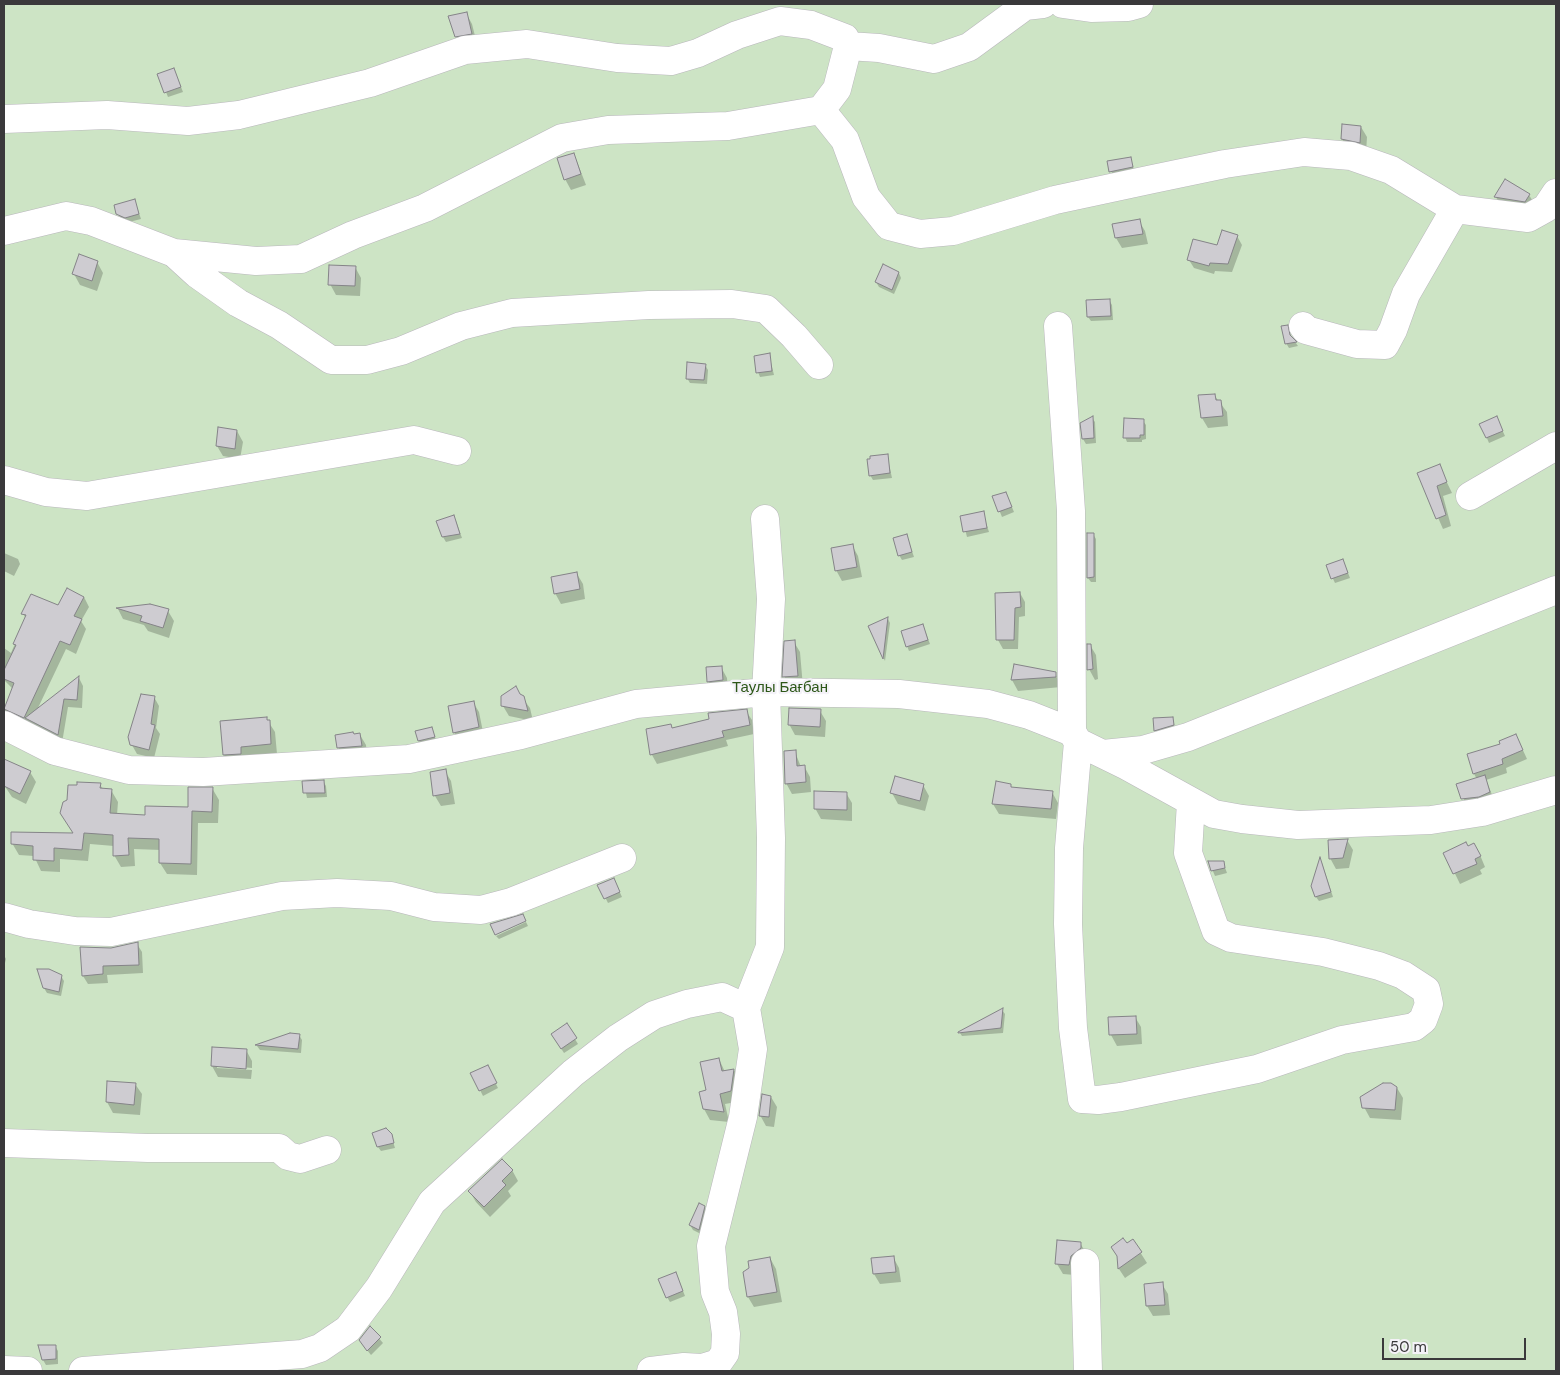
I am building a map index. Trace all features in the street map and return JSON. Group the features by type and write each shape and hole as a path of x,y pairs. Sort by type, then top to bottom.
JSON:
{"street":[{"path":"848,46 879,48 934,59 969,47 1031,4"},
{"path":"1063,4 1091,8 1128,7 1139,4"},
{"path":"4,119 108,115 188,121 239,115 370,83 465,50 527,44 617,58 671,61 698,53 736,35 780,21 811,25 845,38 848,46 837,89 821,110 728,126 608,130 562,138 425,208 353,235 301,259 256,261 174,253 91,221 66,216 4,231"},
{"path":"821,110 845,140 866,197 889,226 920,234 953,231 1055,200 1225,164 1304,152 1351,156 1392,170 1455,209 1528,218 1546,208 1556,193"},
{"path":"1303,326 1306,330 1357,344 1385,345 1393,330 1406,294 1455,209"},
{"path":"174,253 197,274 238,303 279,325 331,360 367,360 401,350 460,326 512,313 649,305 732,304 766,309 794,336 819,365"},
{"path":"1058,326 1071,511 1083,743 1069,848 1068,924 1073,1028 1082,1099 1121,1098 1257,1069 1342,1040 1414,1027 1423,1020 1429,1004 1426,990 1403,976 1379,966 1332,954 1231,938 1216,931 1188,853 1191,802"},
{"path":"4,480 46,492 88,496 414,440 457,451"},
{"path":"1470,496 1556,446"},
{"path":"651,1371 684,1367 702,1368 718,1363 724,1353 726,1334 722,1312 715,1292 711,1246 743,1117 753,1049 746,1008 770,947 771,838 766,692 771,599 765,518"},
{"path":"1083,743 1143,750 1188,737 1556,590"},
{"path":"4,725 55,751 129,770 203,772 408,759 521,735 636,704 766,692 899,694 988,704 1029,715 1214,814 1242,819 1298,825 1431,820 1482,812 1556,790"},
{"path":"4,917 29,924 75,931 110,932 282,896 338,893 390,896 434,907 481,910 511,902 622,858"},
{"path":"83,1371 302,1354 320,1348 348,1329 379,1288 432,1202 573,1072 618,1038 654,1015 687,1004 722,997 746,1008"},
{"path":"4,1143 148,1148 279,1148 288,1156 300,1159 327,1150"},
{"path":"1085,1263 1088,1371"},
{"path":"4,1370 28,1371"}],"green space":[{"name":"Таулы Бағбан","path":"4,4 1556,4 1556,1371 4,1371"}],"building":[{"path":"467,12 472,34 455,37 448,16"},
{"path":"174,68 181,87 164,93 157,74"},
{"path":"1342,124 1361,126 1360,143 1341,139"},
{"path":"574,153 581,174 564,180 557,158"},
{"path":"1131,157 1133,167 1109,172 1107,161"},
{"path":"1505,179 1530,194 1525,202 1494,197"},
{"path":"135,199 139,214 125,218 116,214 114,205"},
{"path":"1140,219 1143,234 1115,238 1112,224"},
{"path":"1222,230 1238,235 1228,264 1210,263 1209,266 1187,260 1193,239 1217,245"},
{"path":"79,254 98,261 92,281 72,274"},
{"path":"883,264 899,272 892,290 875,282"},
{"path":"329,265 356,266 355,286 328,285"},
{"path":"1110,299 1111,316 1087,317 1086,300"},
{"path":"1288,325 1290,335 1297,342 1285,344 1281,326"},
{"path":"770,353 772,371 756,373 754,356"},
{"path":"687,362 706,364 704,380 686,379"},
{"path":"1215,394 1216,400 1221,400 1223,416 1201,418 1198,395"},
{"path":"1093,416 1094,438 1082,439 1080,423"},
{"path":"1497,416 1503,431 1486,438 1479,424"},
{"path":"1124,418 1144,419 1144,435 1140,435 1140,438 1123,438"},
{"path":"218,427 237,430 235,449 216,446"},
{"path":"888,454 890,473 869,476 867,459 870,459 870,456"},
{"path":"1440,464 1447,482 1437,486 1446,515 1436,519 1417,473"},
{"path":"1006,492 1012,507 998,512 992,496"},
{"path":"984,511 987,528 963,532 960,516"},
{"path":"454,515 460,534 442,537 436,521"},
{"path":"1087,533 1094,533 1094,577 1087,578"},
{"path":"907,534 912,552 898,556 893,538"},
{"path":"853,544 857,567 835,571 831,548"},
{"path":"1343,559 1348,573 1331,579 1326,565"},
{"path":"577,572 580,589 554,594 551,577"},
{"path":"67,588 84,597 74,616 82,619 70,645 60,641 24,718 4,709 14,683 4,679 4,670 16,645 13,644 26,615 21,614 31,594 58,605"},
{"path":"1020,592 1021,607 1015,608 1014,640 996,640 995,593"},
{"path":"150,604 169,609 163,628 140,621 142,616 116,608"},
{"path":"888,617 883,659 868,626"},
{"path":"923,624 928,640 906,647 901,631"},
{"path":"795,640 798,676 782,677 784,641"},
{"path":"1087,644 1091,644 1093,669 1087,670"},
{"path":"1014,664 1056,672 1056,677 1011,680"},
{"path":"722,666 723,680 707,682 706,667"},
{"path":"79,676 77,700 64,699 58,735 25,718"},
{"path":"516,686 520,694 524,696 528,711 501,706 501,696"},
{"path":"141,694 155,696 151,724 155,725 149,750 130,745 128,737"},
{"path":"474,701 479,727 453,733 448,706"},
{"path":"789,708 821,709 820,727 788,725"},
{"path":"747,709 750,725 722,731 724,737 650,755 646,729 671,724 672,728 709,719 708,713"},
{"path":"267,717 267,720 270,720 271,744 241,747 241,754 223,755 220,721"},
{"path":"1173,717 1174,725 1154,731 1153,718"},
{"path":"432,727 435,737 418,741 415,731"},
{"path":"353,732 354,734 360,733 362,746 337,748 335,735"},
{"path":"1516,734 1523,750 1502,759 1503,764 1473,774 1467,754 1500,744 1499,741"},
{"path":"796,750 797,766 805,765 806,782 785,784 784,751"},
{"path":"4,759 31,771 20,794 4,786"},
{"path":"446,769 450,793 433,796 430,772"},
{"path":"1485,775 1490,792 1479,797 1461,799 1456,784"},
{"path":"895,776 924,784 920,801 890,793"},
{"path":"324,780 325,793 303,793 302,781"},
{"path":"996,781 1011,784 1011,787 1053,791 1051,809 992,804"},
{"path":"77,782 101,783 100,788 112,789 110,813 145,815 145,806 188,807 188,787 213,787 212,812 192,811 191,864 159,863 159,839 128,838 129,855 113,856 113,835 84,833 82,850 54,848 54,861 33,860 33,846 11,844 11,832 73,833 60,813 63,802 67,800 68,785 77,785"},
{"path":"814,791 847,792 847,810 814,809"},
{"path":"1348,839 1343,858 1329,859 1328,840"},
{"path":"1466,842 1468,846 1474,843 1481,856 1475,859 1477,864 1453,874 1443,853"},
{"path":"1320,857 1331,892 1315,897 1311,886"},
{"path":"1208,861 1224,861 1225,868 1211,871"},
{"path":"614,878 620,892 604,899 597,885"},
{"path":"523,914 526,921 495,935 490,924"},
{"path":"138,942 139,965 103,966 103,974 82,976 80,947 111,948"},
{"path":"37,969 49,969 62,975 59,992 43,988"},
{"path":"1003,1008 1001,1028 958,1033 958,1032"},
{"path":"1136,1016 1137,1034 1109,1035 1108,1017"},
{"path":"567,1023 577,1038 561,1049 551,1034"},
{"path":"290,1033 300,1034 298,1049 255,1045"},
{"path":"212,1047 247,1049 246,1069 211,1066"},
{"path":"719,1058 722,1071 734,1069 731,1091 720,1094 724,1112 703,1109 699,1092 706,1090 700,1062"},
{"path":"488,1065 497,1083 479,1091 470,1073"},
{"path":"107,1081 136,1083 134,1105 106,1102"},
{"path":"1383,1083 1391,1083 1397,1087 1395,1110 1362,1108 1360,1097"},
{"path":"762,1094 771,1096 769,1117 759,1116"},
{"path":"386,1128 392,1134 394,1143 377,1147 372,1133"},
{"path":"502,1159 513,1170 502,1181 506,1185 484,1207 468,1191"},
{"path":"699,1203 705,1206 699,1230 689,1225"},
{"path":"1123,1238 1127,1243 1133,1239 1142,1252 1118,1269 1117,1256 1111,1247"},
{"path":"1057,1240 1081,1242 1081,1248 1071,1256 1069,1265 1055,1264"},
{"path":"894,1256 896,1272 873,1274 871,1258"},
{"path":"770,1257 777,1292 747,1297 743,1272 749,1268 748,1261"},
{"path":"676,1272 683,1291 666,1298 658,1279"},
{"path":"1163,1282 1165,1305 1146,1306 1144,1284"},
{"path":"370,1326 381,1337 367,1351 359,1340"},
{"path":"38,1345 56,1345 56,1359 42,1360"}]}
